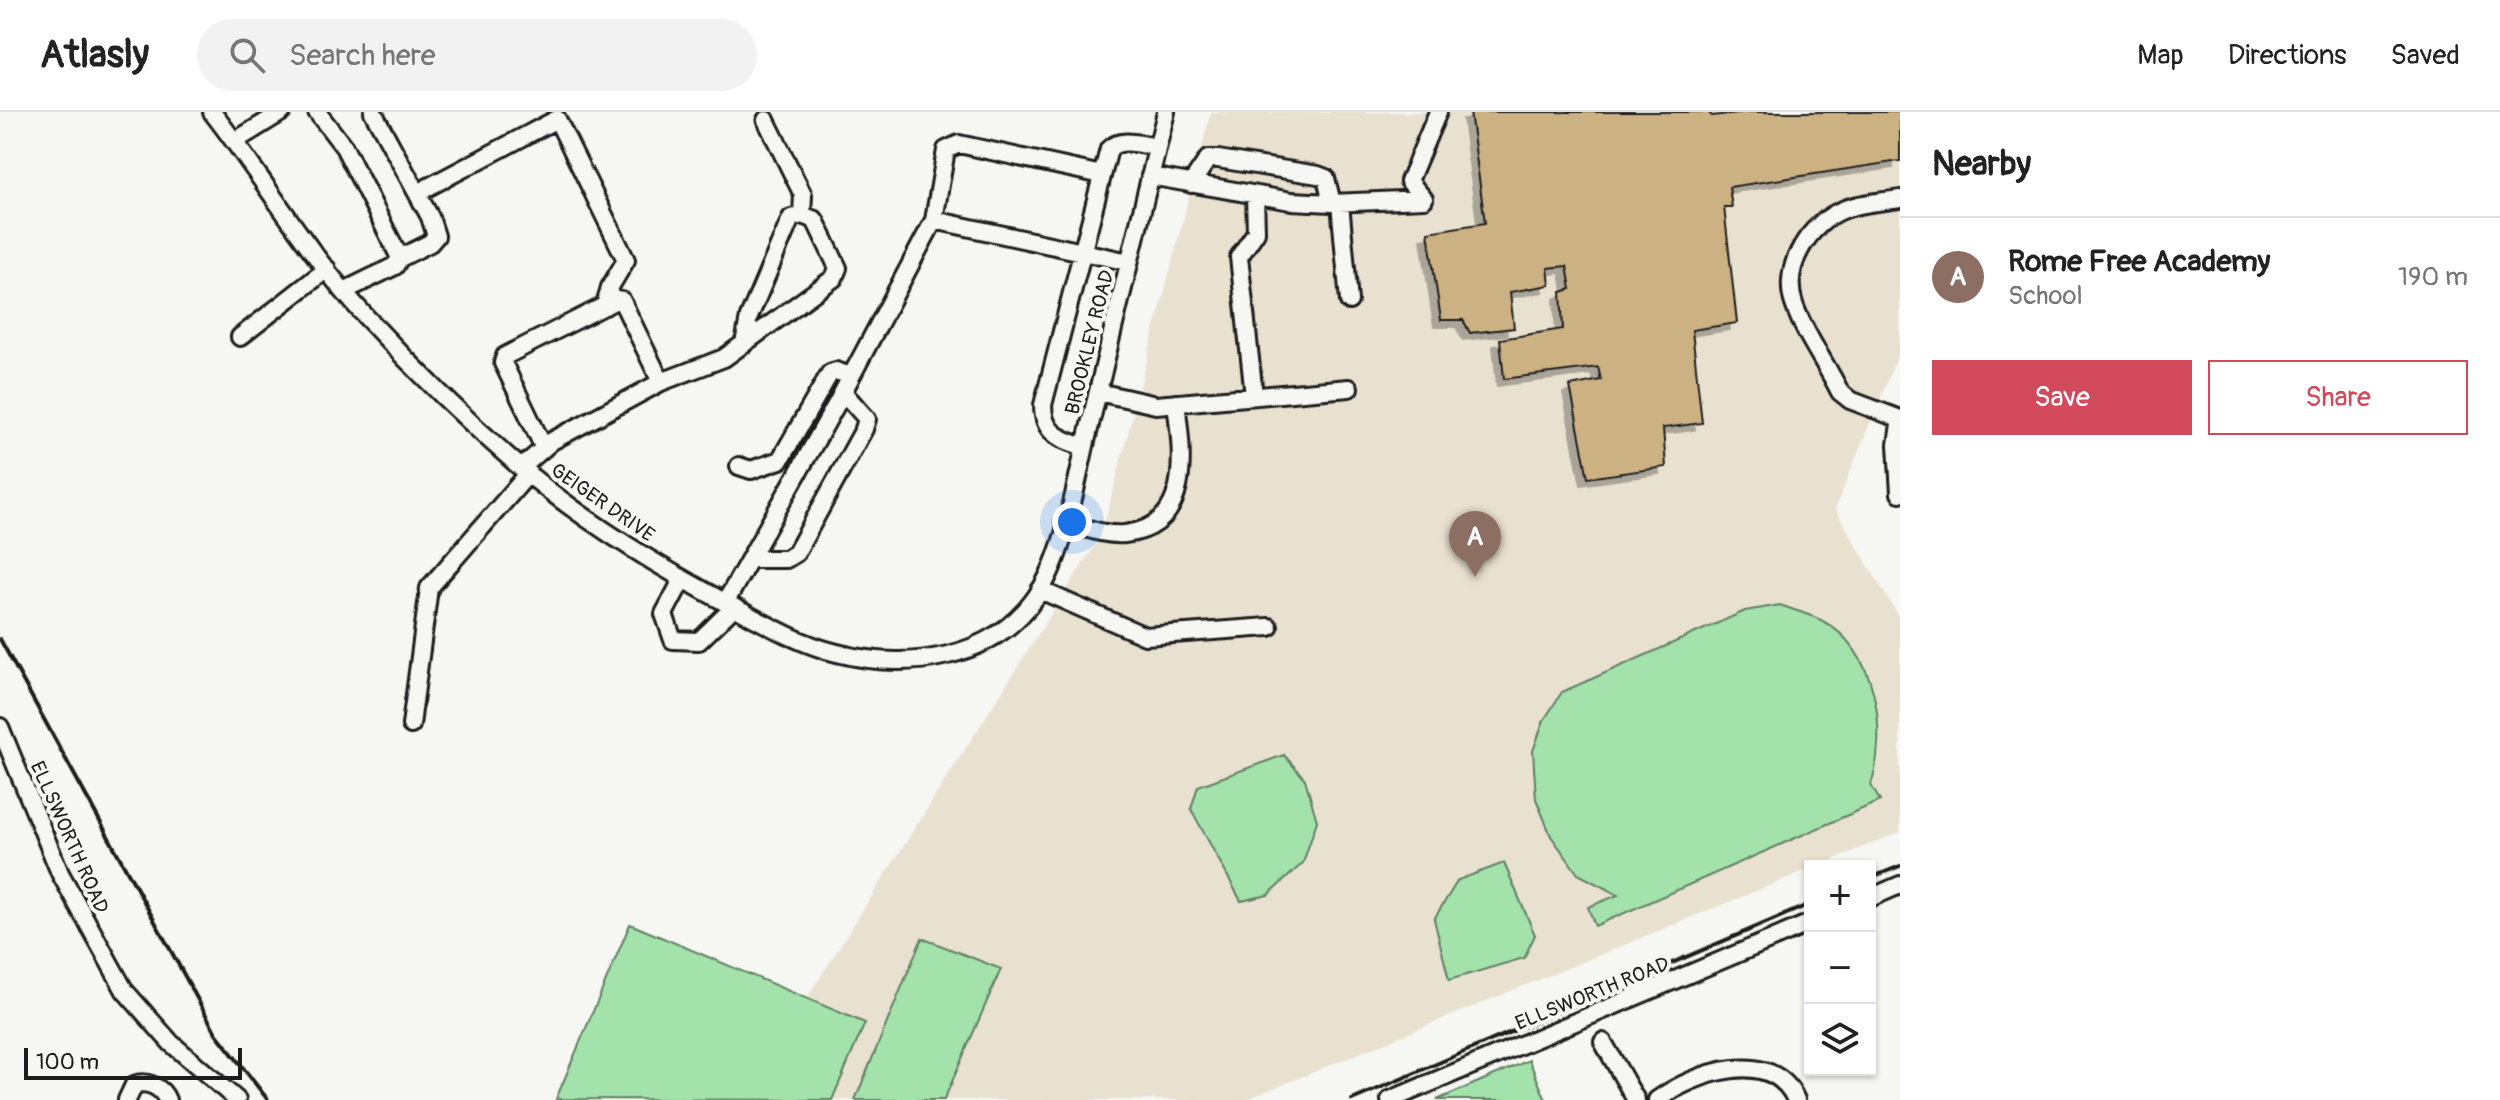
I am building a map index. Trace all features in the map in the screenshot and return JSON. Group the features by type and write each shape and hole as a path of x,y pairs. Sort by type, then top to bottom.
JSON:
{"street":[{"name":"GEIGER DRIVE","path":"212,112 344,291 410,363 525,470 581,514 682,580 813,646 874,660 928,660 965,651 990,639 1019,617 1043,584"},
{"name":"GEIGER DRIVE","path":"223,112 235,141"},
{"path":"235,141 282,112"},
{"path":"317,112 344,147 400,258"},
{"path":"344,291 395,266 400,258 430,243 436,236 417,193 373,112"},
{"name":"BROOKLEY ROAD","path":"1043,584 1084,447 1166,112"},
{"path":"1150,176 1255,195 1336,203 1424,199 1409,181 1438,112"},
{"path":"417,193 557,119 626,260 610,287 605,306"},
{"path":"766,120 803,195 802,215"},
{"path":"682,580 664,614 673,640 699,641 729,605 750,559 934,220 946,150 959,144 1102,175"},
{"path":"1084,447 1052,435 1043,420 1043,405 1102,175 1114,144 1157,147"},
{"path":"1191,184 1208,159 1326,178 1336,203 1349,301"},
{"path":"1254,396 1239,257 1256,232 1255,195"},
{"path":"1900,199 1851,207 1822,223 1800,250 1791,287 1797,311 1840,392 1850,400 1900,422 1900,493"},
{"path":"411,725 429,588 544,448 661,382 724,358 744,344 834,278 838,268 815,220 802,215 791,218 749,317 744,344"},
{"path":"934,220 1129,262"},
{"path":"240,337 327,269"},
{"path":"544,448 503,363 505,356 605,306 622,301 661,382"},
{"path":"739,466 751,470 780,460 830,373 851,376"},
{"path":"1098,392 1137,403 1176,403 1349,388"},
{"path":"750,559 786,559 796,553 867,419 843,392"},
{"path":"1064,522 1125,534 1149,526 1169,508 1182,472 1176,403"},
{"path":"1043,584 1145,636 1269,627"},
{"name":"ELLSWORTH ROAD","path":"0,727 60,873 125,991 171,1043 237,1100"},
{"path":"1876,895 1900,885"},
{"name":"ELLSWORTH ROAD","path":"1390,1100 1804,926"},
{"path":"1603,1042 1636,1100"},
{"path":"1657,1100 1670,1091 1730,1069 1760,1067 1776,1074 1791,1089 1796,1100"},
{"path":"127,1100 134,1085 146,1082 160,1089 167,1100"}],"shaded area":[{"path":"1211,112 1900,112 1900,350 1835,509 1900,619 1900,832 1832,860 1804,860 1804,871 1245,1100 742,1100 1102,534"}],"green space":[{"path":"1780,605 1821,620 1840,633 1855,650 1866,671 1877,717 1876,764 1871,785 1880,801 1595,926 1588,907 1618,895 1578,874 1551,836 1536,799 1533,751 1544,720 1562,692 1745,611"},
{"path":"1284,755 1305,779 1317,821 1303,863 1268,895 1241,901 1191,809 1198,786"},
{"path":"1504,863 1535,935 1524,958 1449,980 1434,919 1458,880"},
{"path":"630,924 865,1023 832,1100 556,1099"},
{"path":"922,938 1001,969 944,1100 855,1100"},
{"path":"1529,1060 1546,1100 1437,1100"}],"building":[{"path":"1470,112 1708,112 1712,116 1746,112 1900,112 1900,161 1729,187 1732,207 1724,207 1737,323 1692,330 1702,423 1663,428 1666,467 1588,478 1570,386 1601,380 1598,367 1504,379 1500,339 1563,329 1561,292 1571,289 1567,266 1548,268 1550,285 1510,292 1514,328 1470,333 1463,320 1441,320 1428,232 1485,223"}],"railway":[{"path":"0,639 216,1033 268,1100"},
{"path":"1876,876 1900,866"},
{"path":"1352,1100 1804,907"}],"place":[{"name":"Rome Free Academy","path":"1475,577"}]}
